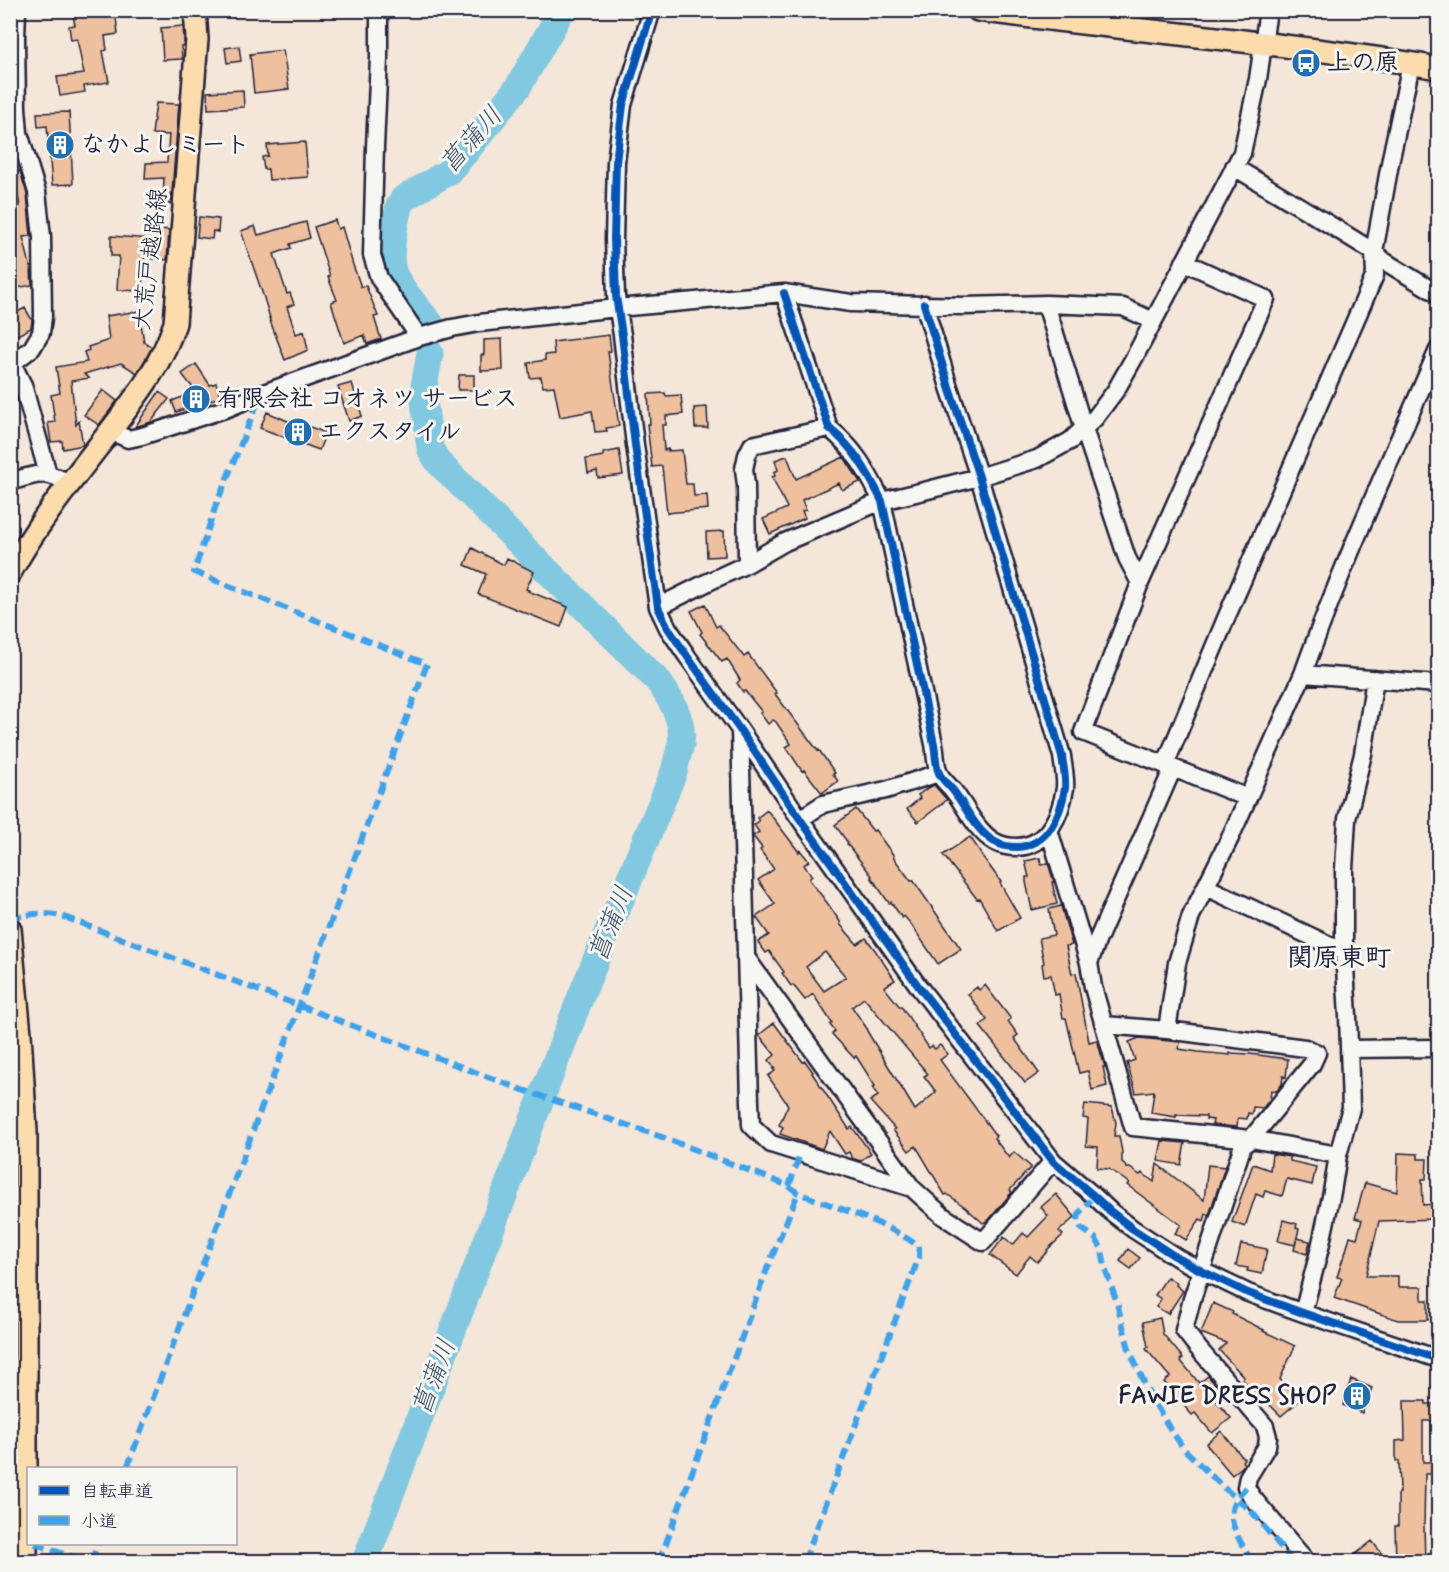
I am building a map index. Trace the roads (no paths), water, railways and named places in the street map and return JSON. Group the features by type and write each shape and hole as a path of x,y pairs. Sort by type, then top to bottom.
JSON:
{"main road":[{"name":"大荒戸越路線","path":"10,573 70,484 141,392 162,357 175,323 196,51 195,10"},
{"path":"978,10 1063,22 1323,50 1438,68"},
{"path":"10,929 26,1132 21,1549"}],"street":[{"path":"17,10 16,96 19,133 38,203 42,237 43,317 40,333 32,348 12,361 23,385 48,474"},
{"path":"379,10 372,255 379,278 419,337"},
{"path":"652,10 623,105 616,162 614,239 617,308 635,445 658,607 668,628 919,987 1053,1161 1110,1211 1157,1245 1202,1271 1248,1293 1438,1359"},
{"path":"658,607 747,564 785,542 882,501 979,477 1037,459 1070,441 1084,429 1116,390 1242,153 1264,44 1268,10"},
{"path":"1089,963 1232,606 1375,275 1374,252 1391,158 1412,64"},
{"path":"1234,167 1374,252 1384,261 1438,294"},
{"path":"1184,262 1266,299 1140,583 1083,732 1248,798"},
{"path":"110,431 128,439 142,436 228,408 419,337 452,328 617,308 784,293 851,303 964,306 1046,304 1123,307 1153,321"},
{"path":"784,293 829,428 839,435 864,465 882,501 939,773 986,836 996,843 1020,847 1039,840 1049,830 1062,804 1065,784 1062,756 979,477 924,304"},
{"path":"1046,304 1127,558 1140,583"},
{"path":"1167,1030 1177,963 1191,916 1248,798 1303,674 1322,622 1438,350"},
{"path":"747,564 744,469 752,445 829,428"},
{"path":"10,482 48,474 70,484"},
{"path":"1303,674 1438,684"},
{"path":"1303,1313 1320,1248 1338,1155 1351,1108 1344,952 1344,869 1347,819 1363,754 1375,679"},
{"path":"740,730 749,1091 752,1125 771,1144 912,1188"},
{"path":"800,819 823,804 886,790 939,773"},
{"path":"1049,830 1089,963 1093,987 1133,1127 1251,1139 1338,1155"},
{"path":"1206,887 1344,952"},
{"path":"745,956 912,1188 943,1216 983,1242 1053,1161"},
{"path":"1104,1026 1167,1030 1305,1048 1317,1053 1312,1064 1251,1139 1243,1145 1184,1330 1265,1426 1268,1437 1267,1446 1248,1477 1246,1487 1307,1562"},
{"path":"1349,1049 1438,1048"}],"waterway":[{"name":"菖蒲川","path":"431,324 404,291 393,271 392,247 399,206 403,199 448,172 465,153 518,87 562,10"},
{"name":"菖蒲川","path":"365,1562 583,991 674,772 681,743 678,718 672,702 658,681 438,462 430,448 423,392 430,353"}],"place":[{"name":"上の原","path":"1306,63"},
{"name":"なかよしミート","path":"60,145"},
{"name":"有限会社 コオネツ サービス","path":"196,399"},
{"name":"エクスタイル","path":"298,432"},
{"name":"FAWIE DRESS SHOP","path":"1357,1396"}],"district":[{"name":"関原東町","path":"1339,959"}]}
